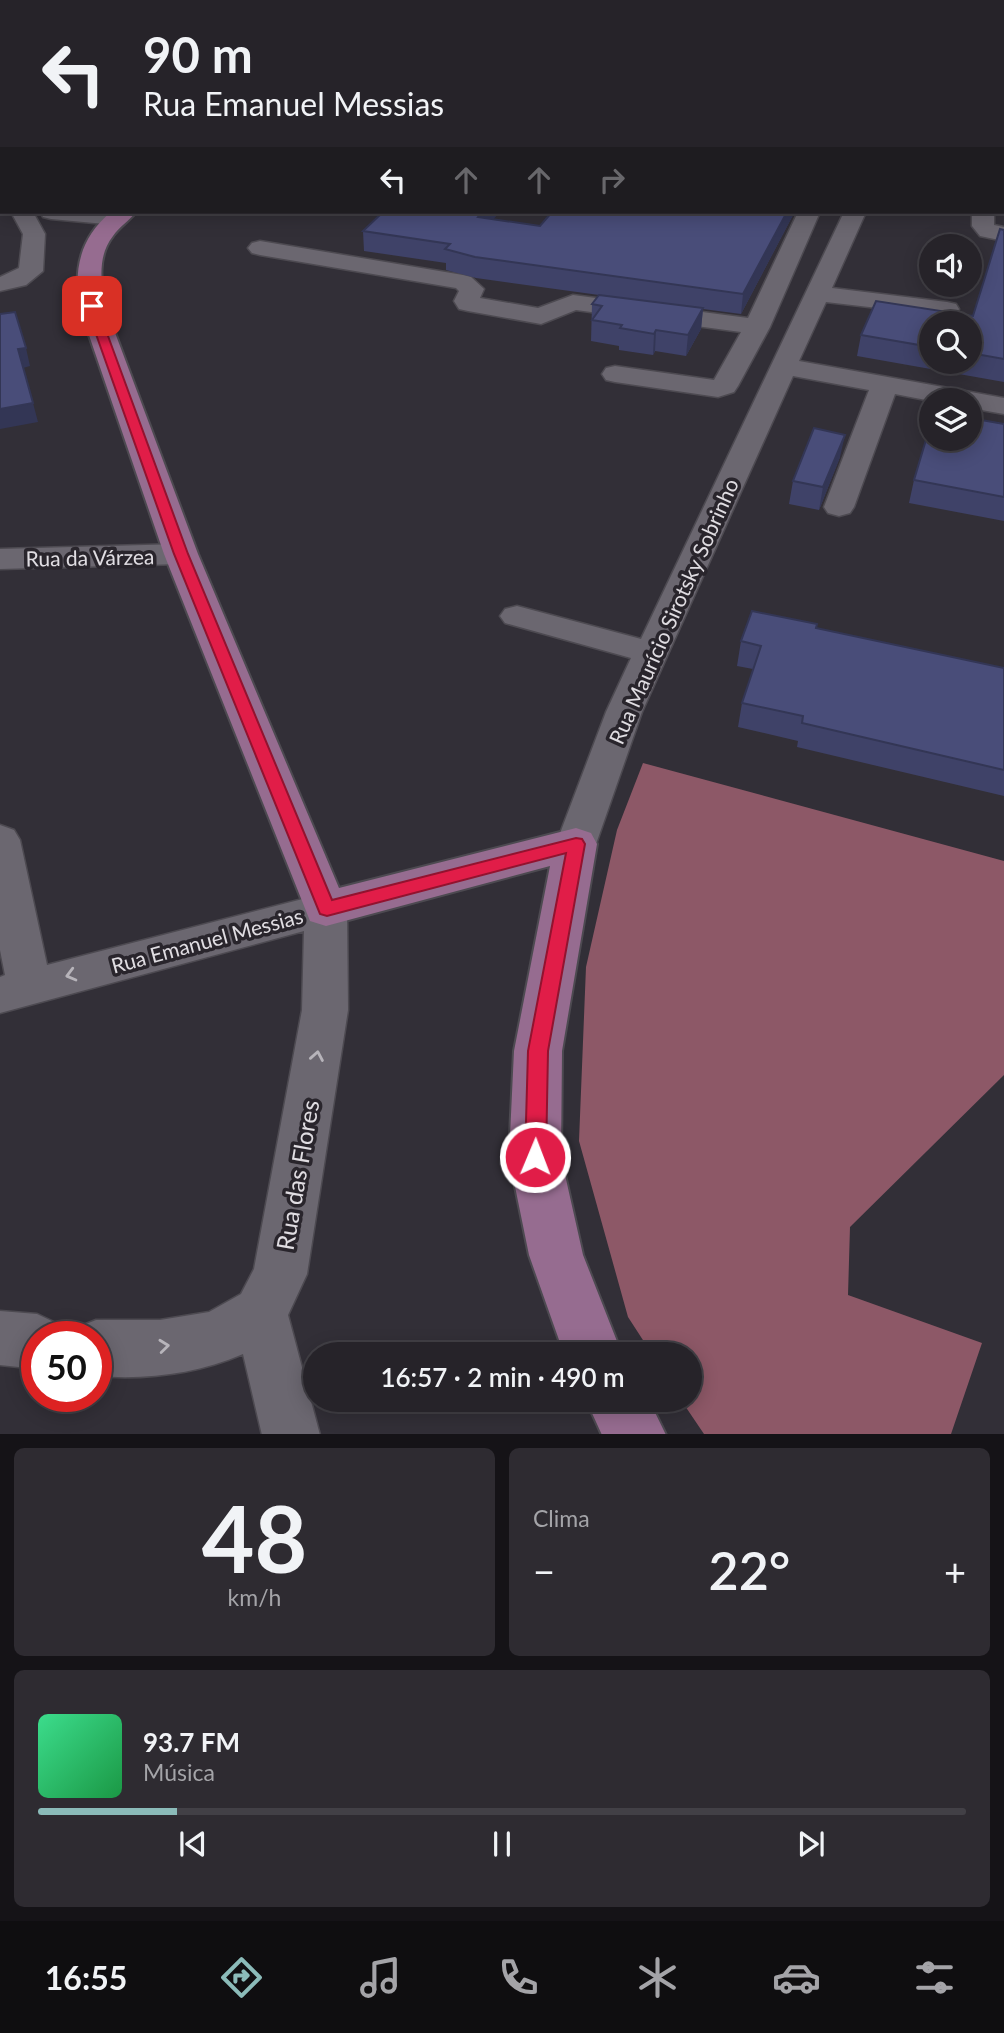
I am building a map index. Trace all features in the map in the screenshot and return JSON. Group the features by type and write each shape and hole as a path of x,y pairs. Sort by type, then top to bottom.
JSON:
{"main road":[{"path":"120,215 93,249 86,275 92,306 181,554 327,909"},
{"name":"Rua Emanuel Messias","path":"327,909 576,844"},
{"name":"Rua Maurício Sirotsky Sobrinho","path":"576,844 538,1051 535,1157 556,1255 589,1342"},
{"path":"623,1412 636,1434"}],"street":[{"path":"0,284 18,280 31,271 34,234 23,214"},
{"path":"97,214 120,215"},
{"path":"615,374 718,389 724,386 757,327 808,214"},
{"name":"Rua Maurício Sirotsky Sobrinho","path":"576,844 624,712 854,214"},
{"path":"984,214 983,226 988,231 1004,234"},
{"path":"260,248 463,282 472,289 466,301 468,304 534,316 547,315 573,302 757,327"},
{"path":"817,294 947,309"},
{"path":"784,366 1004,406"},
{"path":"839,507 885,384"},
{"name":"Rua da Várzea","path":"0,559 181,554"},
{"path":"517,616 652,653"},
{"path":"0,840 15,990"},
{"name":"Rua Emanuel Messias","path":"15,990 327,909"},
{"name":"Rua das Flores","path":"260,1312 280,1274 325,1010 327,909"},
{"path":"112,1351 178,1345 221,1336 260,1312 290,1434"},
{"path":"0,1338 21,1340"}],"shaded area":[{"path":"643,763 1004,861 1004,1075 850,1227 848,1295 982,1343 951,1434 704,1434 689,1412 702,1412 702,1342 644,1342 628,1317 579,1141 586,967 617,830"}],"building":[{"path":"381,214 480,214 478,217 540,226 550,214 786,214 743,294 475,257 445,249 450,244 363,231"},
{"path":"1000,229 1004,230 1004,359 982,355 982,311 975,311 979,297 982,297 982,287"},
{"path":"599,295 703,308 688,335 656,330 654,334 592,320 602,306 592,304"},
{"path":"876,301 941,311 919,311 919,345 861,335"},
{"path":"15,312 26,348 18,349 33,403 0,409 0,314"},
{"path":"982,420 1004,424 1004,497 914,480 923,451 982,451"},
{"path":"814,428 845,435 823,487 793,481"},
{"path":"752,611 817,624 816,628 1004,668 1004,770 802,723 803,716 742,703 761,646 741,641"}],"route":[{"path":"92,306 181,554 327,909 576,844 538,1051 535,1157"}]}
